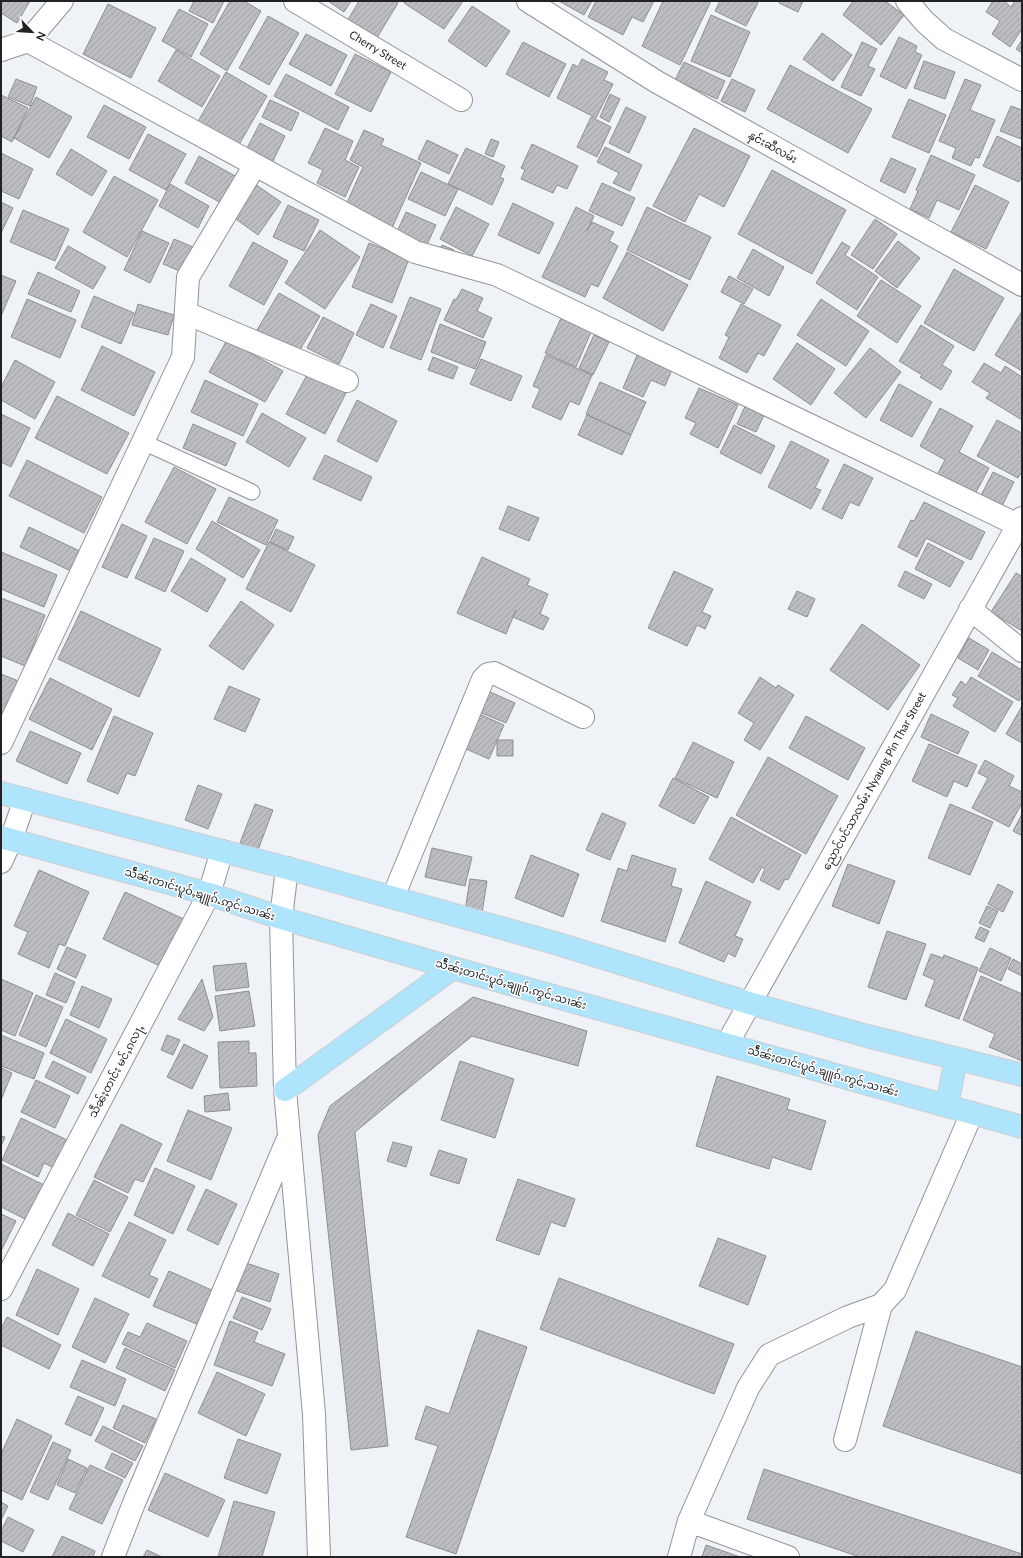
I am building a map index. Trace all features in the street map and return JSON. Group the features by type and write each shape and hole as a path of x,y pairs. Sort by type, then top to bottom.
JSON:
{"highway":[{"path":"1,793 393,897 749,1003 1022,1075"},
{"name":"သဵႅၼ်ႈတၢင်းပူဝ်ႇၶျူၵ်ႉဢွင်ႇသၢၼ်း","path":"6,838 209,894 281,918 453,968 1022,1127"},
{"path":"285,1090 453,968"},
{"path":"947,1106 956,1058"}],"street":[{"path":"1,50 28,41 62,1"},
{"name":"Cherry Street","path":"295,1 461,100"},
{"name":"နှင်းဆီလမ်း","path":"528,1 657,82 1022,285"},
{"path":"907,1 924,21 944,39 1022,80"},
{"path":"28,41 415,252 497,276 1020,521"},
{"path":"1,742 183,357 188,277 255,165"},
{"path":"186,313 347,381"},
{"name":"ညောင်ပင်သာလမ်း Nyaung Pin Thar Street","path":"727,1044 1020,521"},
{"path":"970,609 1022,651"},
{"path":"393,897 483,679 488,674 494,673 582,717"},
{"path":"1,862 6,838 25,799"},
{"name":"သဵၼ်ႈတၢင်း မင်ႇၵလႃႇ","path":"1,1289 209,894 222,851"},
{"path":"287,868 281,918 285,1090 288,1138 314,1414 319,1557"},
{"path":"679,1557 689,1522 748,1388 770,1355 848,1317 881,1305 895,1290 972,1113"},
{"path":"113,1557 134,1503 288,1138"},
{"path":"845,1440 881,1305"},
{"path":"689,1522 788,1557"}],"lane":[{"path":"143,442 252,492"}],"building":[{"path":"1,1 30,1 17,23 1,13"},
{"path":"194,1 224,1 213,23 189,11"},
{"path":"230,1 244,1 261,11 227,71 200,54"},
{"path":"328,1 351,1 344,12"},
{"path":"359,1 394,1 398,3 375,41 346,23"},
{"path":"405,1 463,1 444,29 404,3"},
{"path":"559,1 592,1 584,15"},
{"path":"596,1 654,1 643,22 632,17 623,35 588,17"},
{"path":"663,1 711,1 680,65 642,46"},
{"path":"720,1 755,1 758,3 746,26 715,11"},
{"path":"780,1 803,1 798,12 779,3"},
{"path":"853,1 885,1 904,15 881,45 843,15"},
{"path":"993,1 1004,1 1011,7 1015,1 1022,1 1022,29 1010,47 992,34 1000,21 986,12"},
{"path":"108,4 156,28 131,78 83,54"},
{"path":"472,6 510,31 486,67 448,41"},
{"path":"179,9 208,24 191,57 162,41"},
{"path":"711,15 750,32 730,77 691,61"},
{"path":"268,16 299,33 269,85 239,68"},
{"path":"822,33 852,55 833,81 803,59"},
{"path":"306,34 347,55 331,86 289,64"},
{"path":"899,37 917,46 915,52 922,55 906,89 880,76"},
{"path":"1022,40 1022,53 1016,49"},
{"path":"523,42 566,64 549,97 506,74"},
{"path":"862,42 877,49 868,66 875,69 861,96 841,87"},
{"path":"176,50 220,76 202,107 158,81"},
{"path":"355,54 391,72 371,112 335,94"},
{"path":"582,59 608,72 604,80 613,84 596,118 557,98 573,64 578,67"},
{"path":"924,61 955,72 945,99 914,88"},
{"path":"684,62 725,81 717,99 675,80"},
{"path":"790,65 872,109 848,153 767,109"},
{"path":"226,72 267,96 237,148 196,125"},
{"path":"286,74 349,107 338,130 274,96"},
{"path":"16,79 37,87 30,106 8,97"},
{"path":"732,79 755,90 745,112 721,101"},
{"path":"965,79 981,85 970,110 995,120 979,158 975,157 971,166 952,158 956,148 939,141"},
{"path":"610,94 620,99 609,122 600,117"},
{"path":"1,95 28,108 12,142 1,136"},
{"path":"36,97 72,117 49,158 14,138"},
{"path":"909,99 946,115 929,153 892,137"},
{"path":"270,100 299,113 291,131 262,117"},
{"path":"104,105 146,127 129,159 87,137"},
{"path":"1011,106 1022,110 1021,139 1000,131"},
{"path":"626,107 646,117 629,153 609,143"},
{"path":"591,117 611,127 597,157 577,147"},
{"path":"260,123 285,136 272,163 246,150"},
{"path":"325,128 353,141 345,160 359,167 345,197 317,183 323,170 308,163"},
{"path":"694,128 750,156 724,207 699,194 685,222 653,206"},
{"path":"364,130 384,139 381,145 421,163 392,228 345,207 363,167 350,160"},
{"path":"148,134 186,154 166,190 129,170"},
{"path":"997,136 1022,148 1022,176 1019,182 983,166"},
{"path":"491,139 499,142 493,157 485,154"},
{"path":"427,140 458,155 449,174 418,159"},
{"path":"532,144 578,166 567,189 557,185 553,193 521,179 525,170 521,168"},
{"path":"605,147 642,165 630,191 613,183 619,173 597,162"},
{"path":"466,148 505,166 500,177 504,179 492,205 448,184"},
{"path":"71,149 107,171 92,196 56,174"},
{"path":"1,153 33,169 19,199 1,191"},
{"path":"931,155 975,175 959,210 937,200 929,218 910,209 918,191 916,190"},
{"path":"199,156 237,177 223,204 185,183"},
{"path":"891,158 916,169 905,193 880,181"},
{"path":"772,170 846,210 812,274 738,234"},
{"path":"421,172 458,189 445,216 408,199"},
{"path":"114,176 158,200 127,257 83,232"},
{"path":"602,183 635,198 622,226 589,211"},
{"path":"170,184 209,206 198,228 159,206"},
{"path":"255,184 281,202 258,235 233,217"},
{"path":"975,185 1009,202 986,249 951,232"},
{"path":"1,202 13,208 1,233"},
{"path":"513,203 554,223 539,254 498,235"},
{"path":"288,205 319,220 304,251 273,237"},
{"path":"456,207 489,224 472,256 440,239"},
{"path":"576,207 594,216 587,231 592,222 614,232 609,241 618,246 598,287 591,284 585,297 542,277"},
{"path":"647,207 711,237 690,280 627,250"},
{"path":"23,210 69,229 55,261 10,242"},
{"path":"406,212 436,225 425,249 395,236"},
{"path":"875,219 897,234 873,269 851,255"},
{"path":"320,230 360,257 325,309 285,283"},
{"path":"142,231 169,243 150,283 124,270"},
{"path":"174,239 193,247 182,272 163,264"},
{"path":"898,241 920,258 897,288 875,271"},
{"path":"253,242 288,261 264,305 229,286"},
{"path":"842,242 850,247 845,255 878,277 857,310 816,283"},
{"path":"369,243 409,259 392,303 352,287"},
{"path":"442,245 454,250 449,260 437,255"},
{"path":"68,246 106,267 93,289 55,268"},
{"path":"753,249 784,267 769,296 737,278"},
{"path":"627,252 688,285 663,331 603,298"},
{"path":"954,269 1004,298 974,351 924,323"},
{"path":"38,272 80,291 71,312 28,294"},
{"path":"1,275 16,281 1,316"},
{"path":"729,276 753,289 744,304 721,292"},
{"path":"881,280 921,306 897,343 857,316"},
{"path":"462,289 483,298 477,311 492,318 483,338 444,320 454,299 456,300"},
{"path":"279,293 320,316 298,353 257,330"},
{"path":"94,296 134,313 121,344 81,327"},
{"path":"410,297 441,309 421,360 390,348"},
{"path":"27,299 76,320 60,358 11,337"},
{"path":"821,299 869,331 846,366 797,335"},
{"path":"138,304 174,315 168,335 132,325"},
{"path":"371,304 397,316 383,348 356,335"},
{"path":"741,304 781,325 764,356 758,353 747,373 719,358 729,337 725,335"},
{"path":"1022,311 1022,371 995,355"},
{"path":"323,317 354,333 339,364 307,348"},
{"path":"561,318 591,332 576,367 545,353"},
{"path":"440,324 486,342 475,369 431,352"},
{"path":"921,325 954,346 942,365 952,371 941,390 920,377 922,375 899,361"},
{"path":"594,335 609,342 593,375 579,368"},
{"path":"227,340 283,371 265,402 209,372"},
{"path":"797,343 835,369 811,405 773,379"},
{"path":"102,346 155,372 134,416 81,390"},
{"path":"870,348 901,372 866,418 834,393"},
{"path":"638,353 673,367 665,386 651,380 643,397 623,388"},
{"path":"546,355 592,375 579,405 570,401 561,420 532,407 540,389 533,386"},
{"path":"433,357 458,367 453,379 428,370"},
{"path":"481,359 522,376 511,401 470,384"},
{"path":"15,360 55,382 35,419 1,400 1,387"},
{"path":"984,363 1001,373 1005,366 1022,377 1022,420 986,398 990,393 972,382"},
{"path":"308,373 346,393 325,434 286,414"},
{"path":"205,380 258,404 243,436 191,412"},
{"path":"600,382 646,402 631,435 586,414"},
{"path":"899,384 932,402 912,437 880,420"},
{"path":"699,388 738,405 718,448 690,434 696,423 685,418"},
{"path":"57,396 129,433 107,474 35,438"},
{"path":"357,400 397,421 377,462 337,441"},
{"path":"747,402 766,411 756,432 737,424"},
{"path":"940,408 973,426 959,452 989,468 974,496 937,475 945,460 920,446"},
{"path":"262,413 306,438 289,467 246,442"},
{"path":"1,414 30,428 11,467 1,462"},
{"path":"587,415 631,435 622,455 578,435"},
{"path":"997,420 1022,433 1022,471 1018,478 977,456"},
{"path":"193,424 236,443 226,466 183,448"},
{"path":"734,425 775,446 761,474 720,453"},
{"path":"791,441 829,460 815,488 821,490 811,509 768,487"},
{"path":"325,455 372,477 361,501 313,479"},
{"path":"27,460 102,497 84,533 9,496"},
{"path":"844,464 873,478 859,506 850,502 842,519 822,509"},
{"path":"174,467 216,489 187,544 145,522"},
{"path":"993,472 1014,482 999,512 978,501"},
{"path":"229,497 278,520 266,545 217,522"},
{"path":"924,502 985,532 971,560 926,538 917,557 898,547 911,520 914,521"},
{"path":"508,506 539,518 529,541 499,529"},
{"path":"212,521 260,550 243,578 196,549"},
{"path":"122,524 147,536 127,578 102,567"},
{"path":"29,527 84,553 75,573 20,547"},
{"path":"276,529 294,537 288,550 270,542"},
{"path":"154,538 184,551 165,592 135,578"},
{"path":"269,542 315,565 291,612 246,589"},
{"path":"928,543 964,562 950,587 915,569"},
{"path":"1,552 57,575 44,607 1,589"},
{"path":"482,557 530,579 527,585 548,594 540,614 549,618 543,630 513,617 506,634 457,613"},
{"path":"191,558 226,579 207,612 171,591"},
{"path":"674,571 713,589 702,612 711,616 705,629 697,625 687,646 648,628"},
{"path":"905,571 932,584 924,599 898,586"},
{"path":"1016,573 1022,576 1022,631 991,612"},
{"path":"797,591 815,599 807,617 788,609"},
{"path":"1,598 45,615 25,666 1,656"},
{"path":"241,601 274,625 243,670 209,646"},
{"path":"81,611 161,649 139,697 58,659"},
{"path":"862,624 920,665 888,710 830,670"},
{"path":"969,638 989,650 978,670 958,658"},
{"path":"992,652 1022,670 1022,696 1019,701 978,676"},
{"path":"1,674 21,682 1,732"},
{"path":"760,677 776,688 778,685 794,695 760,750 744,740 754,723 738,713"},
{"path":"971,677 1013,702 995,732 953,706 958,698 952,695 961,681 966,685"},
{"path":"50,678 112,709 92,750 29,719"},
{"path":"229,686 260,699 245,732 214,719"},
{"path":"488,691 515,703 506,723 479,712"},
{"path":"1022,706 1022,743 1006,734"},
{"path":"479,714 504,725 489,759 464,748"},
{"path":"931,714 969,732 958,754 921,737"},
{"path":"114,716 153,733 135,776 127,773 118,794 87,781"},
{"path":"806,716 865,748 848,780 789,748"},
{"path":"30,731 81,753 67,784 16,761"},
{"path":"497,740 513,740 513,756 497,756"},
{"path":"693,742 734,762 717,798 675,778"},
{"path":"929,744 977,765 967,787 954,781 947,797 912,781"},
{"path":"768,757 838,796 806,854 736,815"},
{"path":"985,760 1014,776 1009,786 1022,792 1022,803 1009,827 972,808 988,778 978,773"},
{"path":"673,778 709,797 694,824 659,806"},
{"path":"198,785 222,794 208,829 185,820"},
{"path":"255,804 273,810 258,850 240,843"},
{"path":"950,804 993,822 970,875 928,858"},
{"path":"602,813 626,823 610,860 586,850"},
{"path":"1022,814 1022,836 1013,831"},
{"path":"731,817 801,855 788,880 785,879 779,890 760,880 765,869 762,867 753,883 709,859"},
{"path":"432,848 472,857 465,886 425,877"},
{"path":"531,855 579,874 563,917 515,898"},
{"path":"632,855 676,869 671,886 682,889 665,942 601,921 618,868 627,871"},
{"path":"848,864 895,881 879,924 832,906"},
{"path":"39,870 89,892 65,946 59,944 49,968 18,954 28,932 14,926"},
{"path":"470,879 487,881 482,913 465,911"},
{"path":"706,881 751,902 735,936 743,939 735,957 728,953 724,962 679,943"},
{"path":"998,884 1013,892 1003,912 988,904"},
{"path":"125,892 186,920 164,968 103,939"},
{"path":"987,906 998,911 990,928 979,923"},
{"path":"980,927 989,931 984,942 975,938"},
{"path":"887,931 926,944 906,1000 868,987"},
{"path":"67,947 86,955 76,978 57,969"},
{"path":"990,948 1011,958 1001,981 979,971"},
{"path":"931,954 943,958 944,955 978,968 959,1019 925,1006 935,980 923,975"},
{"path":"1013,959 1022,964 1022,976 1008,969"},
{"path":"246,963 249,987 216,991 213,966"},
{"path":"55,973 75,982 66,1003 46,995"},
{"path":"981,976 1022,994 1022,1061 989,1047 995,1034 963,1020"},
{"path":"1,979 33,993 15,1036 1,1030"},
{"path":"202,979 213,1017 204,1031 178,1019"},
{"path":"82,986 112,999 99,1028 70,1015"},
{"path":"249,991 255,1026 220,1031 215,996"},
{"path":"36,995 63,1007 46,1047 19,1035"},
{"path":"473,997 587,1031 578,1066 472,1036 355,1132 388,1446 351,1450 318,1135 330,1106"},
{"path":"66,1019 107,1039 91,1073 50,1053"},
{"path":"1,1035 44,1053 34,1079 1,1066"},
{"path":"167,1035 180,1040 173,1055 161,1050"},
{"path":"249,1041 249,1053 256,1053 257,1086 220,1088 218,1042"},
{"path":"184,1044 208,1056 192,1089 167,1077"},
{"path":"53,1061 86,1077 78,1094 45,1077"},
{"path":"460,1061 514,1079 495,1138 441,1120"},
{"path":"1,1068 12,1073 1,1100"},
{"path":"717,1076 790,1099 787,1109 826,1121 811,1170 772,1157 769,1169 696,1146"},
{"path":"36,1080 70,1096 55,1128 21,1112"},
{"path":"228,1093 230,1110 205,1112 204,1096"},
{"path":"188,1110 232,1128 211,1180 167,1161"},
{"path":"21,1118 67,1140 54,1168 44,1163 38,1177 2,1160"},
{"path":"121,1124 162,1144 143,1182 135,1179 128,1193 94,1177"},
{"path":"1,1136 5,1137 1,1146"},
{"path":"393,1142 412,1147 406,1167 387,1161"},
{"path":"439,1150 467,1159 459,1184 430,1175"},
{"path":"1,1164 44,1185 27,1220 1,1207"},
{"path":"155,1168 195,1186 173,1234 134,1215"},
{"path":"518,1179 575,1199 565,1227 551,1222 539,1255 496,1240"},
{"path":"94,1180 128,1197 110,1232 76,1215"},
{"path":"206,1189 237,1204 218,1245 187,1230"},
{"path":"68,1213 109,1234 93,1266 52,1245"},
{"path":"1,1214 16,1221 1,1251"},
{"path":"129,1222 166,1240 149,1275 158,1279 149,1298 102,1276"},
{"path":"718,1238 766,1256 748,1305 699,1286"},
{"path":"246,1263 279,1274 270,1302 237,1291"},
{"path":"37,1269 79,1289 58,1335 16,1315"},
{"path":"169,1271 214,1291 199,1325 153,1306"},
{"path":"559,1278 734,1344 714,1394 540,1329"},
{"path":"242,1297 271,1309 262,1330 233,1318"},
{"path":"95,1298 129,1314 105,1363 72,1347"},
{"path":"7,1317 61,1345 49,1369 1,1345 1,1329"},
{"path":"230,1321 258,1332 254,1342 285,1354 272,1386 214,1365"},
{"path":"147,1323 187,1341 175,1368 122,1344 128,1332 140,1337"},
{"path":"478,1330 527,1347 456,1554 406,1537 438,1446 415,1439 426,1406 449,1414"},
{"path":"916,1331 1022,1367 1021,1474 883,1426"},
{"path":"125,1348 175,1370 165,1391 116,1368"},
{"path":"82,1360 126,1379 115,1406 70,1387"},
{"path":"217,1372 265,1394 246,1436 198,1413"},
{"path":"78,1396 104,1408 91,1436 65,1424"},
{"path":"123,1405 156,1419 145,1443 113,1428"},
{"path":"17,1419 52,1436 22,1500 1,1490 1,1454"},
{"path":"103,1426 143,1446 135,1461 95,1441"},
{"path":"238,1439 281,1454 267,1494 224,1478"},
{"path":"53,1442 71,1450 48,1500 30,1492"},
{"path":"112,1453 133,1463 125,1478 105,1468"},
{"path":"68,1459 87,1468 75,1493 57,1485"},
{"path":"90,1465 123,1480 102,1524 69,1509"},
{"path":"764,1469 1022,1554 1022,1557 860,1557 747,1519"},
{"path":"165,1473 225,1500 208,1537 148,1510"},
{"path":"234,1501 275,1512 262,1557 218,1557"},
{"path":"1,1502 8,1506 1,1520"},
{"path":"8,1517 34,1530 23,1552 1,1541 1,1531"},
{"path":"62,1536 95,1551 93,1557 52,1557"},
{"path":"706,1545 740,1557 702,1557"},
{"path":"147,1550 162,1557 143,1557"}]}
